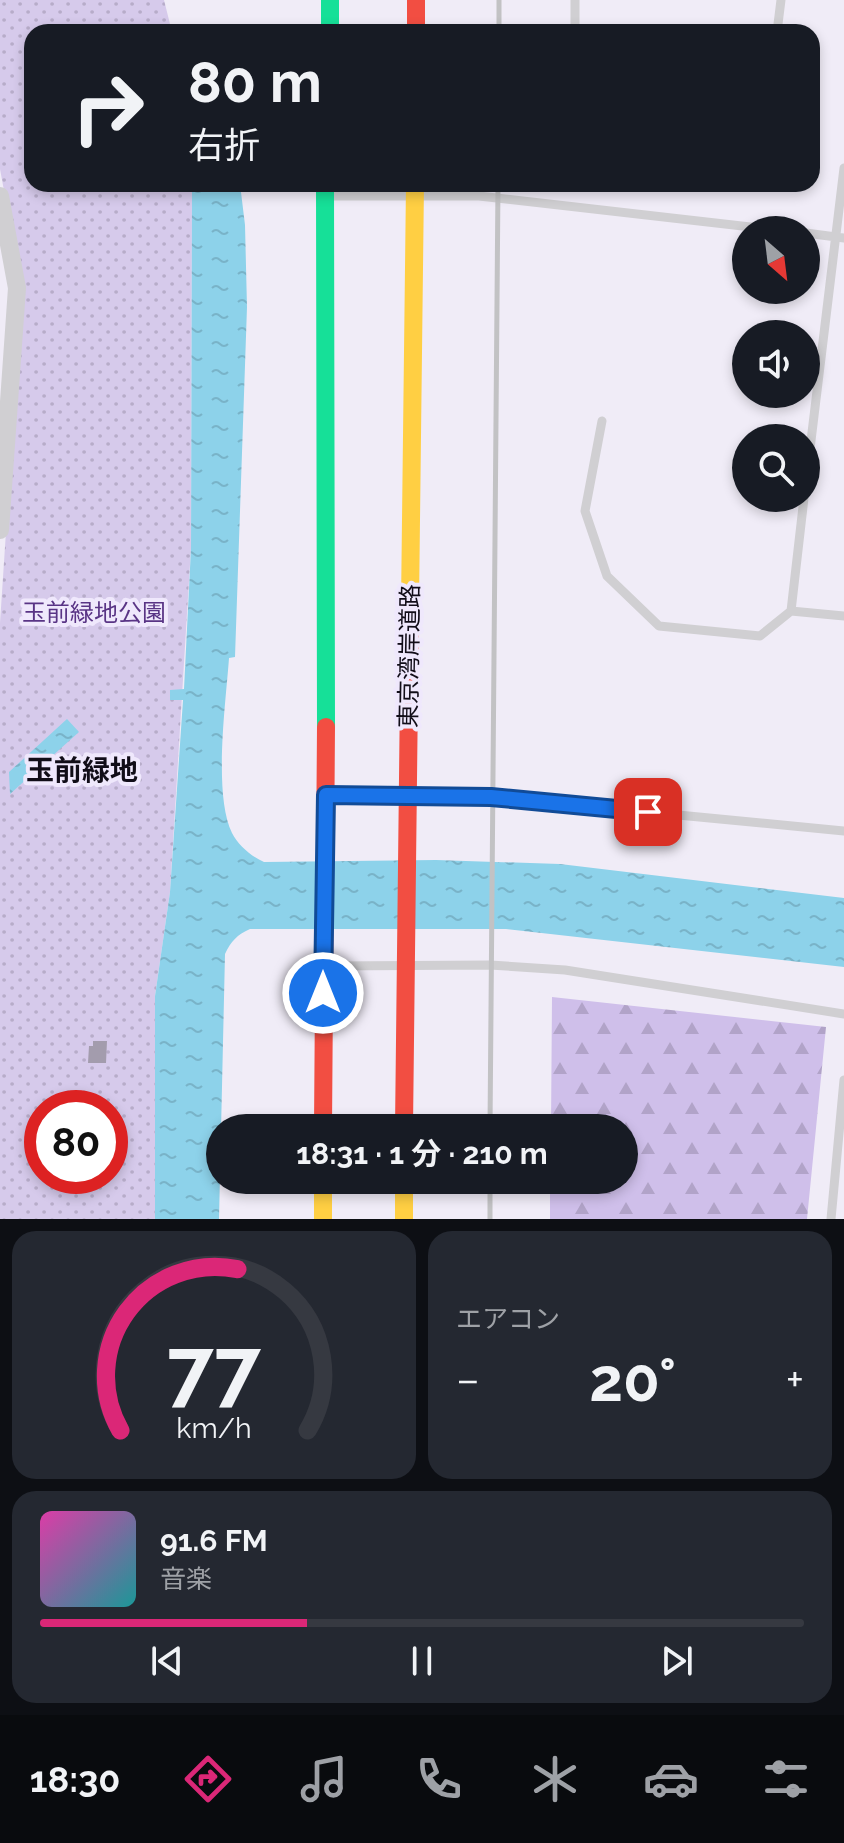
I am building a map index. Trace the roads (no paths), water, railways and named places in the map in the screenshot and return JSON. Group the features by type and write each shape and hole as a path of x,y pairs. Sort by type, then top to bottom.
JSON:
{"highway":[{"path":"330,0 330,24"},
{"path":"416,0 416,24"},
{"path":"323,1114 325,192"},
{"name":"東京湾岸道路","path":"404,1114 415,192"},
{"path":"323,1194 323,1219"},
{"path":"404,1194 404,1219"}],"street":[{"path":"0,196 8,287 0,530"}],"lane":[{"path":"575,0 575,24"},
{"path":"778,24 781,0"},
{"path":"814,424 840,237 844,168"},
{"path":"445,192 732,225"},
{"path":"820,235 840,237"},
{"path":"602,421 585,511 607,576 659,626 760,636 791,611 844,616"},
{"path":"791,611 802,512"},
{"path":"326,795 491,797 844,831"},
{"path":"323,966 490,965 565,970 844,1014"},
{"path":"831,1219 844,1080"}],"water":[{"path":"192,192 241,192 247,307 235,657 229,658 222,772 226,816 238,842 264,862 436,860 560,864 844,898 844,967 506,929 250,929 235,939 225,954 221,1114 206,1114 206,1194 220,1194 219,1219 155,1219 155,996 170,892 183,700 170,700 170,690 184,689 191,548"},
{"path":"67,719 79,732 10,794 9,772"}],"railway":[{"path":"499,0 499,24"},
{"path":"490,1114 498,192"},
{"path":"490,1194 490,1219"}],"district":[{"name":"玉前緑地","path":"82,770"}],"park label":[{"name":"玉前緑地公園","path":"94,612"}]}
